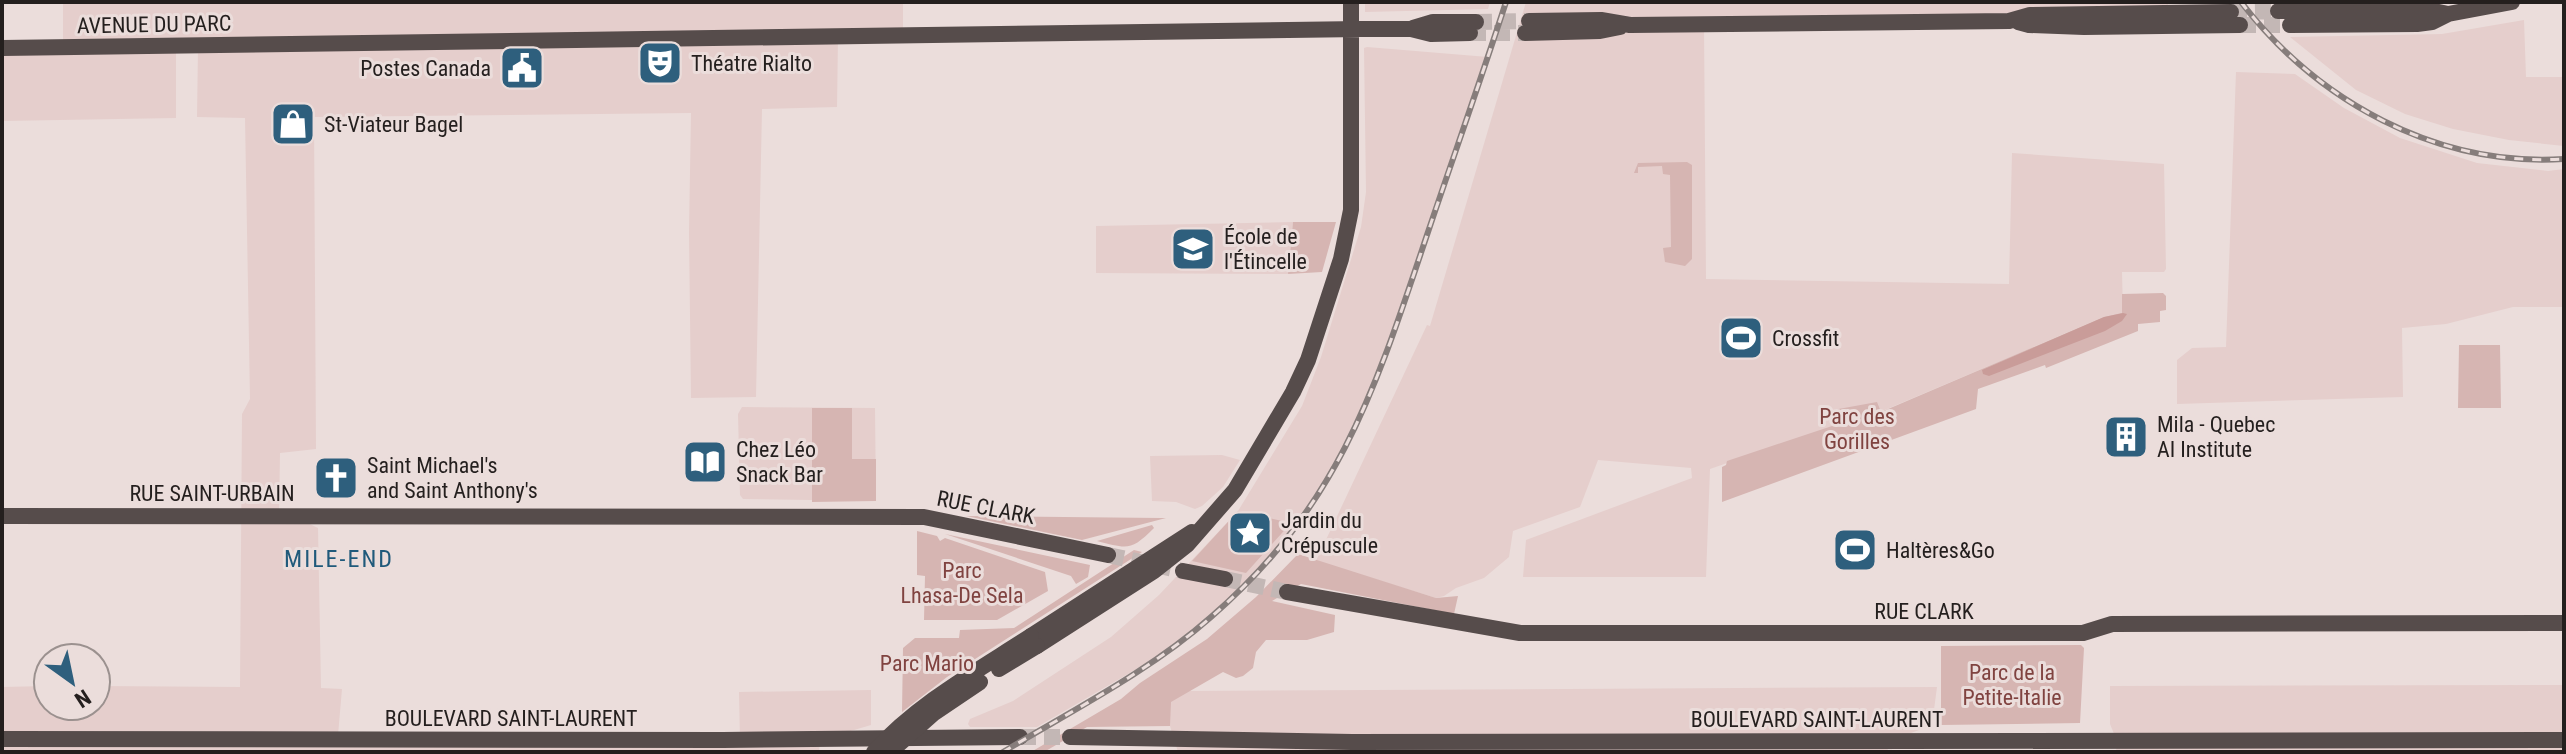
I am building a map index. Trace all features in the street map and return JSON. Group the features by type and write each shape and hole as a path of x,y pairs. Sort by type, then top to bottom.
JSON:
{"main road":[{"path":"874,752 944,692 1168,561 1187,545 1235,490 1255,460 1308,360 1341,259 1353,189 1351,2"},
{"path":"2290,25 2417,24 2432,22 2448,14 2512,2"},
{"path":"2278,11 2425,9 2448,14"},
{"path":"1527,27 1601,20 1630,25 2012,21 2030,15 2235,18"},
{"name":"AVENUE DU PARC","path":"2,48 1411,29 1433,22 1473,28"},
{"name":"RUE SAINT-URBAIN","path":"2,516 854,515"},
{"name":"RUE CLARK","path":"854,515 933,518 1108,555"},
{"path":"1183,571 1225,579"},
{"name":"RUE CLARK","path":"1287,592 1520,633 2083,633 2112,624 2564,623"},
{"path":"890,752 934,713 1034,641"},
{"name":"BOULEVARD SAINT-LAURENT","path":"2,739 742,740 1020,737"},
{"name":"BOULEVARD SAINT-LAURENT","path":"1070,737 1338,742 2564,740"}],"shaded area":[{"path":"63,2 903,2 903,38 838,38 837,107 762,109 756,397 691,398 691,113 314,117 316,449 280,453 279,514 291,515 318,528 321,688 342,689 338,735 740,740 739,692 871,690 871,725 820,740 819,752 2,752 2,687 32,686 32,722 112,722 112,686 240,687 242,414 250,399 245,118 197,117 198,48 176,48 176,118 2,121 2,47 63,46"},
{"path":"1365,2 1490,2 1488,9 1365,12"},
{"path":"1526,2 2168,2 2168,7 1704,26 1706,279 2009,284 2012,153 2164,164 2166,269 2164,272 2122,272 2123,313 2104,317 1880,412 1876,403 1866,406 1833,426 1710,469 1706,577 1523,577 1526,540 1692,478 1691,468 1598,460 1580,507 1513,531 1509,557 1484,578 1444,596 1436,598 1316,561 1427,325 1430,326"},
{"path":"2524,20 2526,77 2564,77 2564,146 2453,129 2405,114 2356,90 2290,37 2442,34"},
{"path":"1364,48 1488,57 1382,368 1355,432 1327,483 1259,574 1164,653 1037,727 970,727 970,719 1013,701 1111,637 1159,595 1238,511 1302,406 1321,357 1361,227 1366,192"},
{"path":"2236,72 2295,74 2344,108 2400,138 2477,163 2548,171 2564,169 2564,307 2513,307 2446,324 2402,328 2403,397 2177,404 2177,360 2192,348 2226,347"},
{"name":"École de l'Étincelle","path":"1293,222 1288,274 1096,273 1096,226"},
{"path":"2127,314 2122,321 2105,331 1989,376 1983,374 1982,370 2104,317"},
{"path":"742,407 875,408 876,501 743,499 740,495 738,414"},
{"path":"1222,455 1240,460 1223,487 1202,506 1195,509 1176,502 1152,501 1150,456"},
{"path":"2564,685 2564,752 2116,752 2117,741 2110,724 2110,686"},
{"path":"1937,687 1932,725 1890,741 1887,752 1178,752 1170,726 1170,702 1187,691"}],"green space":[{"path":"1687,162 1692,165 1692,259 1685,266 1665,262 1663,248 1671,247 1670,175 1663,174 1662,166 1638,167 1638,173 1634,173 1638,163"},
{"path":"1293,222 1336,222 1322,272 1288,274"},
{"name":"Parc des Gorilles","path":"2163,293 2166,296 2166,310 2160,311 2160,322 2138,324 2138,331 2046,368 2045,365 1978,389 1976,409 1722,502 1722,467 1727,461 1832,426 1833,410 1877,402 1881,412 2104,317 2122,313 2122,294"},
{"path":"2459,345 2500,345 2501,408 2458,408"},
{"path":"812,408 852,408 852,459 876,459 876,501 812,502"},
{"name":"Jardin du Crépuscule","path":"1238,511 1291,523 1246,573 1192,561"},
{"path":"966,516 1161,518 1166,518 1082,540"},
{"path":"1152,525 1154,528 1146,535 1128,546 1097,541"},
{"name":"Parc Lhasa-De Sela","path":"917,531 937,536 940,541 945,538 1045,572 1048,591 997,620 924,620 925,576 917,575"},
{"path":"945,534 1090,565 1088,577 1076,584 1071,576"},
{"name":"Parc Mario","path":"1134,550 1142,552 947,677 902,712 903,648 915,638 959,638 960,630 1014,628"},
{"path":"1298,554 1436,598 1458,596 1454,614 1301,584 1272,601 1335,615 1334,632 1307,640 1266,640 1256,652 1253,668 1243,676 1236,678 1223,672 1171,702 1170,726 1087,727 1044,752 1031,752 1121,699 1207,639 1256,597"},
{"name":"Parc de la Petite-Italie","path":"2081,645 2084,648 2080,723 1941,725 1941,646"}],"tunnel":[{"path":"2231,12 2278,11"},
{"path":"1476,22 1529,21"},
{"path":"2240,25 2290,25"},
{"path":"1470,33 1525,33"},
{"path":"1108,555 1183,571"},
{"path":"1225,579 1287,592"},
{"path":"1020,737 1070,737"}],"railway":[{"path":"1003,752 1110,689 1187,637 1255,575 1323,487 1371,392 1390,342 1506,2"},
{"path":"2241,2 2271,37 2306,69 2343,97 2383,121 2426,139 2470,152 2516,159 2564,159"}],"place":[{"name":"Théatre Rialto","path":"660,63"},
{"name":"Postes Canada","path":"522,68"},
{"name":"St-Viateur Bagel","path":"293,124"},
{"name":"École de l'Étincelle","path":"1193,249"},
{"name":"Crossfit","path":"1741,338"},
{"name":"Mila - Quebec AI Institute","path":"2126,437"},
{"name":"Chez Léo Snack Bar","path":"705,462"},
{"name":"Saint Michael's and Saint Anthony's","path":"336,478"},
{"name":"Jardin du Crépuscule","path":"1250,533"},
{"name":"Haltères&Go","path":"1855,550"}],"district":[{"name":"MILE-END","path":"339,559"}]}
